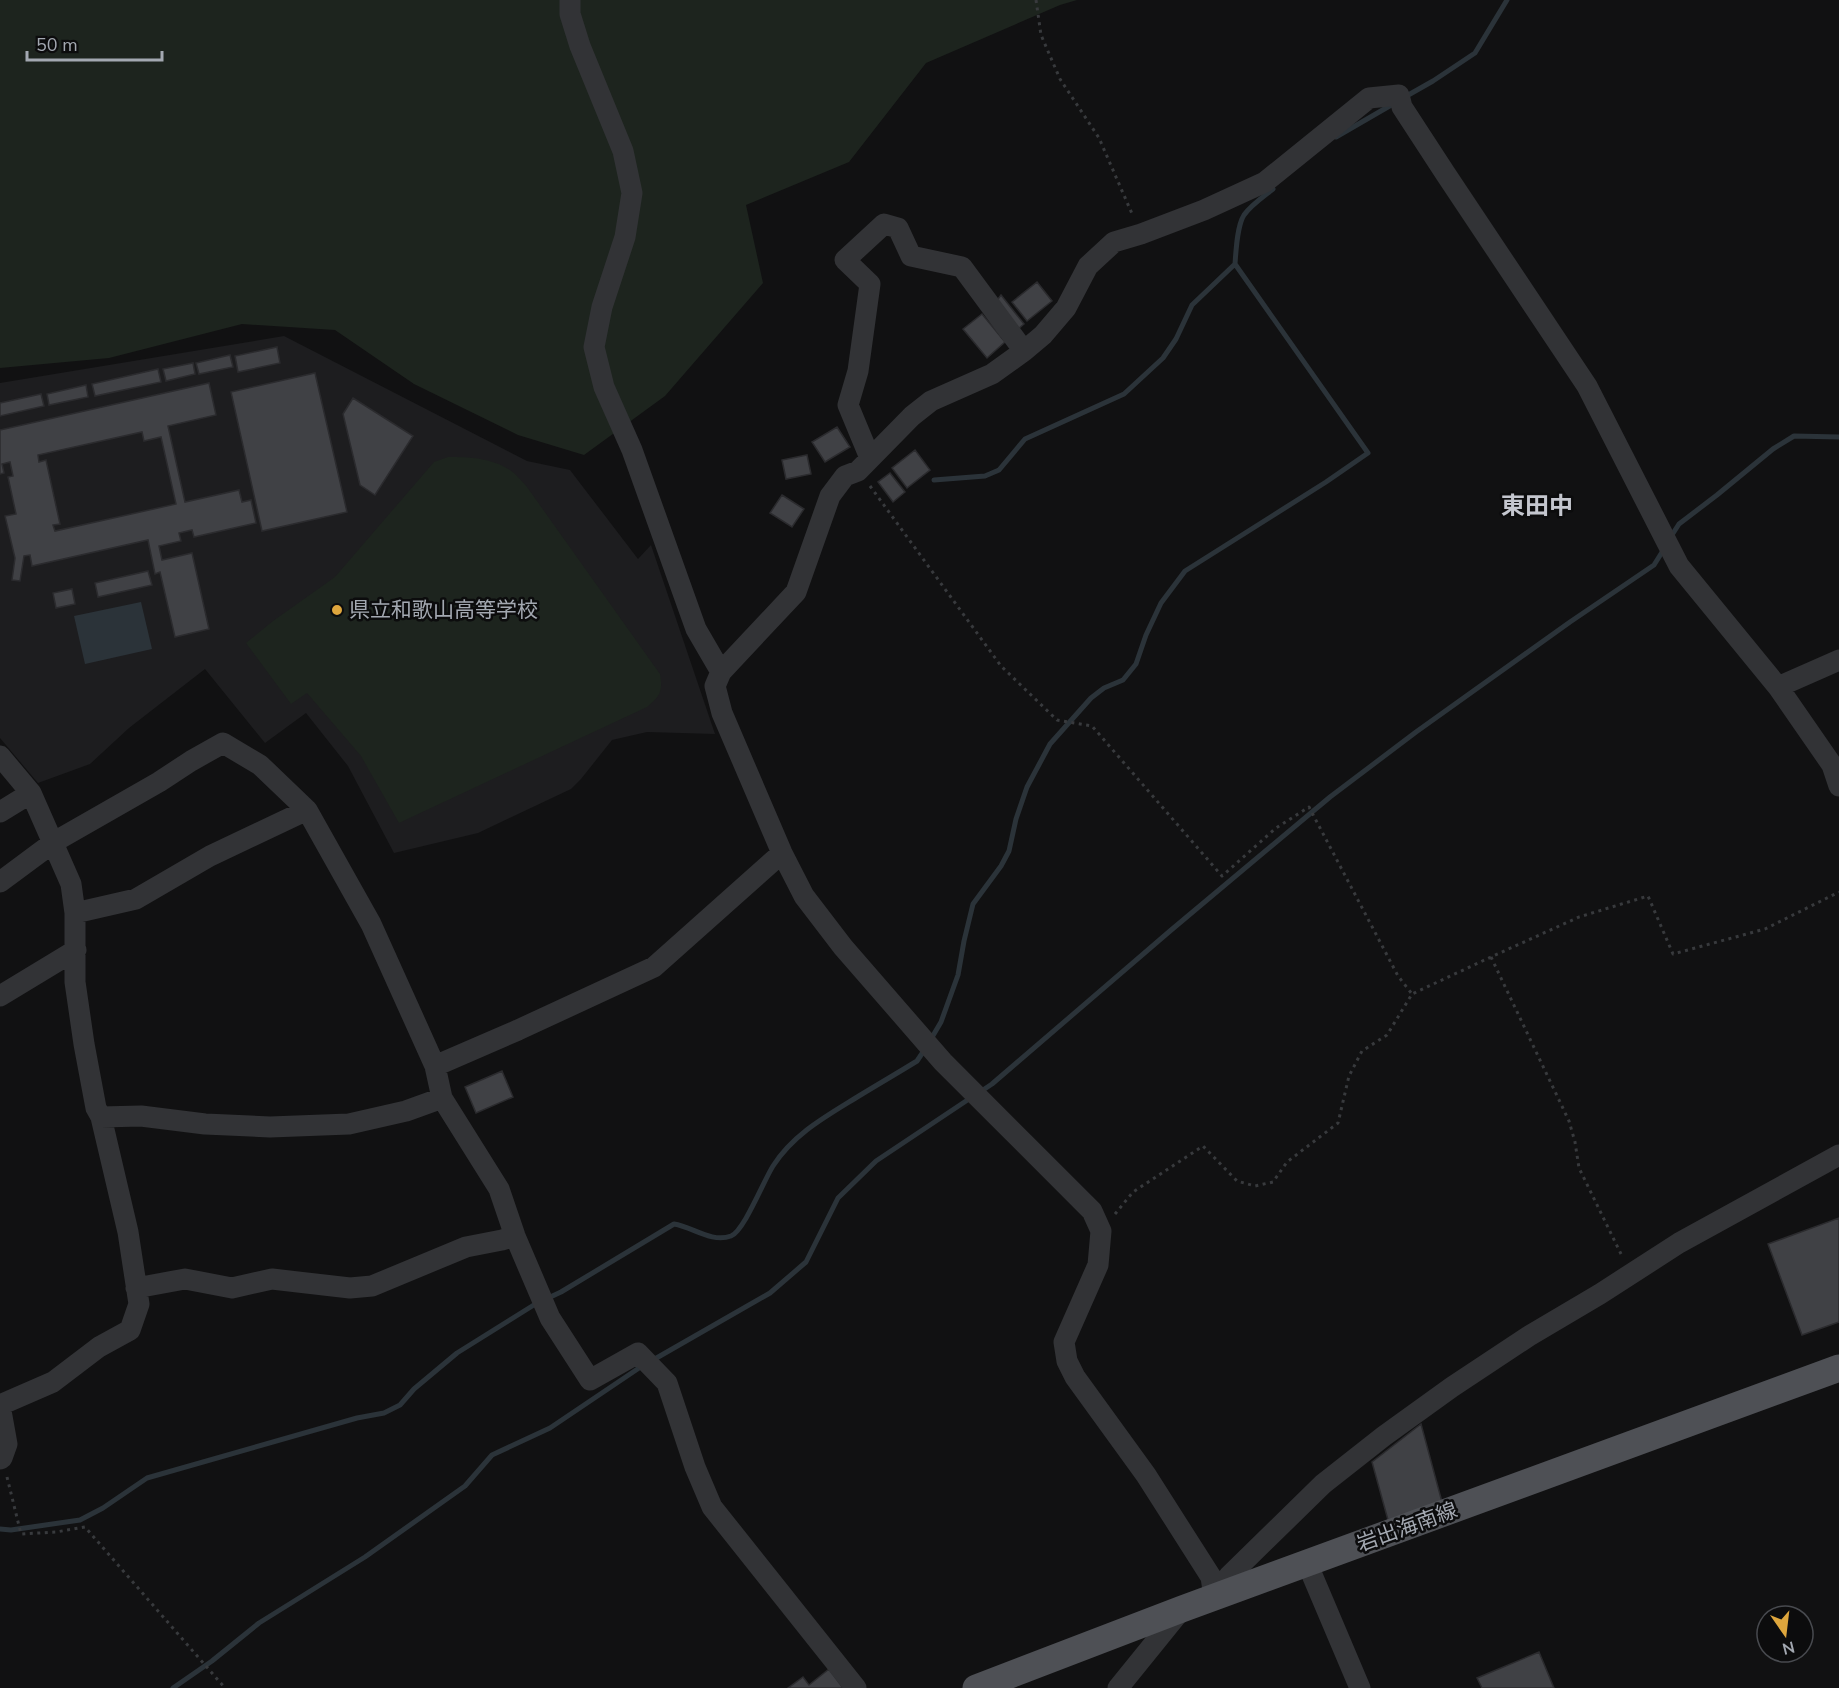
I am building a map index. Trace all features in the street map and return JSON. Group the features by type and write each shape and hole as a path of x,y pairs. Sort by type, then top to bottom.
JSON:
{"main road":[{"name":"岩出海南線","path":"976,1688 1214,1597 1839,1368"}],"street":[{"path":"570,0 570,14 580,46 623,151 632,193 625,237 602,307 594,347 604,387 632,450 696,629 722,672"},
{"path":"1214,1597 1211,1577 1146,1474 1075,1377 1067,1362 1064,1342 1098,1265 1101,1231 1092,1211 943,1062 843,947 804,896 782,853 722,713 715,686 722,672 796,592 830,496 845,476 864,465 912,416 931,401 992,374 1043,335 1066,308 1088,266 1114,242 1204,210 1265,182 1369,98 1399,94 1402,107 1414,126 1587,386 1679,566 1778,687 1832,765 1839,786"},
{"path":"864,465 848,405 858,370 870,284 845,260 884,224 898,228 911,256 962,267 1024,351"},
{"path":"1778,687 1839,660"},
{"path":"0,882 54,842 223,743 260,765 306,810 371,924 435,1066 442,1098 500,1189 515,1236 550,1318 590,1380 638,1353 667,1383 695,1467 712,1507 856,1688"},
{"path":"0,756 31,793 71,884 75,913 75,982 84,1044 96,1108 101,1117 128,1232 139,1304 130,1330 99,1347 53,1382 0,1405 7,1444 1,1458"},
{"path":"0,812 31,793"},
{"path":"75,913 136,899 210,856 306,810"},
{"path":"435,1066 654,967 782,853"},
{"path":"0,996 76,950"},
{"path":"101,1117 141,1116 205,1124 270,1126 349,1124 406,1111 442,1098"},
{"path":"1214,1597 1229,1576 1323,1484 1452,1387 1529,1336 1679,1243 1839,1155"},
{"path":"136,1288 184,1279 232,1288 272,1279 350,1288 372,1286 466,1247 515,1236"},
{"path":"1307,1563 1360,1688"},
{"path":"1118,1688 1182,1609"}],"path":[{"path":"1036,0 1041,35 1060,79 1099,138 1141,234"},
{"path":"864,465 1001,666 1057,720 1092,726 1222,876 1276,828 1309,807 1398,976 1412,994"},
{"path":"1101,1231 1133,1192 1203,1146 1237,1181 1255,1186 1273,1182 1287,1162 1338,1123 1348,1076 1362,1052 1387,1035 1412,994 1491,957 1580,917 1648,896 1674,954 1765,929 1839,892"},
{"path":"1491,957 1569,1121 1579,1168 1630,1274"},
{"path":"1,1458 21,1534 86,1527 225,1688"}],"shaded area":[{"path":"0,0 1077,0 1060,5 926,63 849,162 746,205 763,283 665,396 584,455 518,435 414,384 335,330 242,324 109,358 0,368"},
{"name":"県立和歌山高等学校","path":"284,336 527,461 570,470 638,559 651,545 715,734 647,732 612,740 571,789 478,833 394,853 348,766 306,713 265,743 205,669 129,728 90,764 38,783 0,738 0,383"},
{"path":"448,457 491,461 507,468 522,481 660,674 661,689 658,696 647,707 399,823 361,756 307,693 291,704 246,643 335,577 434,462"},
{"path":"141,602 152,649 85,664 74,616"}],"building":[{"path":"1037,282 1052,301 1027,321 1012,302"},
{"path":"1001,295 1024,324 1017,330 995,303"},
{"path":"982,314 1005,342 987,358 963,329"},
{"path":"277,347 280,363 238,372 235,356"},
{"path":"230,355 233,367 199,374 196,363"},
{"path":"193,363 195,374 166,381 163,369"},
{"path":"158,369 161,382 95,396 92,384"},
{"path":"315,373 347,512 262,531 231,392"},
{"path":"209,383 216,415 168,426 185,502 239,490 242,502 251,500 256,523 194,537 192,530 179,533 181,541 159,546 162,560 192,553 209,629 175,637 160,572 155,574 148,540 32,566 30,555 24,556 20,581 12,580 15,558 5,516 16,514 8,477 13,476 10,462 2,464 4,473 0,474 0,430","holes":["142,432 144,441 161,437 176,504 55,531 53,525 60,524 46,460 39,462 38,455"]},
{"path":"86,385 88,397 49,405 47,394"},
{"path":"41,394 44,406 0,416 0,403"},
{"path":"353,398 413,436 375,495 360,485 343,414"},
{"path":"837,427 850,447 825,462 812,442"},
{"path":"915,450 930,470 907,488 892,468"},
{"path":"807,455 811,474 786,479 782,460"},
{"path":"890,473 905,492 893,502 878,482"},
{"path":"782,495 804,509 792,527 770,513"},
{"path":"148,571 152,585 98,597 95,583"},
{"path":"72,589 75,604 56,608 53,593"},
{"path":"502,1071 513,1097 476,1113 465,1087"},
{"path":"1839,1218 1839,1322 1802,1335 1768,1244"},
{"path":"1421,1424 1442,1502 1388,1520 1372,1462"},
{"path":"1539,1652 1554,1688 1482,1688 1477,1678"},
{"path":"829,1669 843,1688 788,1688 803,1677 809,1685"}],"waterway":[{"path":"1403,98 1475,53 1507,0"},
{"path":"1336,137 1393,104"},
{"path":"934,480 985,476 999,470 1025,439 1124,394 1163,358 1176,339 1192,305 1235,264 1238,232 1244,215 1273,189"},
{"path":"931,1039 941,1022 958,975 973,904 1001,866 1009,851 1016,819 1027,787 1050,744 1091,698 1104,688 1123,680 1136,664 1161,603 1185,571 1368,453 1235,264"},
{"path":"1670,538 1679,524 1773,449 1794,436 1839,437"},
{"path":"980,1092 1330,797 1416,732 1654,565 1664,549"},
{"path":"546,1299 674,1224 716,1238 731,1236 742,1225 773,1166 799,1136 842,1106 917,1061 925,1049"},
{"path":"653,1360 770,1293 806,1262 838,1198 876,1161 972,1097"},
{"path":"0,1529 11,1530 80,1520 103,1508 147,1478 357,1418 384,1413 400,1405 414,1389 457,1353 537,1303"},
{"path":"173,1688 212,1661 259,1623 365,1557 465,1486 492,1455 550,1428 642,1366"}],"place":[{"name":"県立和歌山高等学校","path":"337,610"}],"district":[{"name":"東田中","path":"1537,506"}]}
